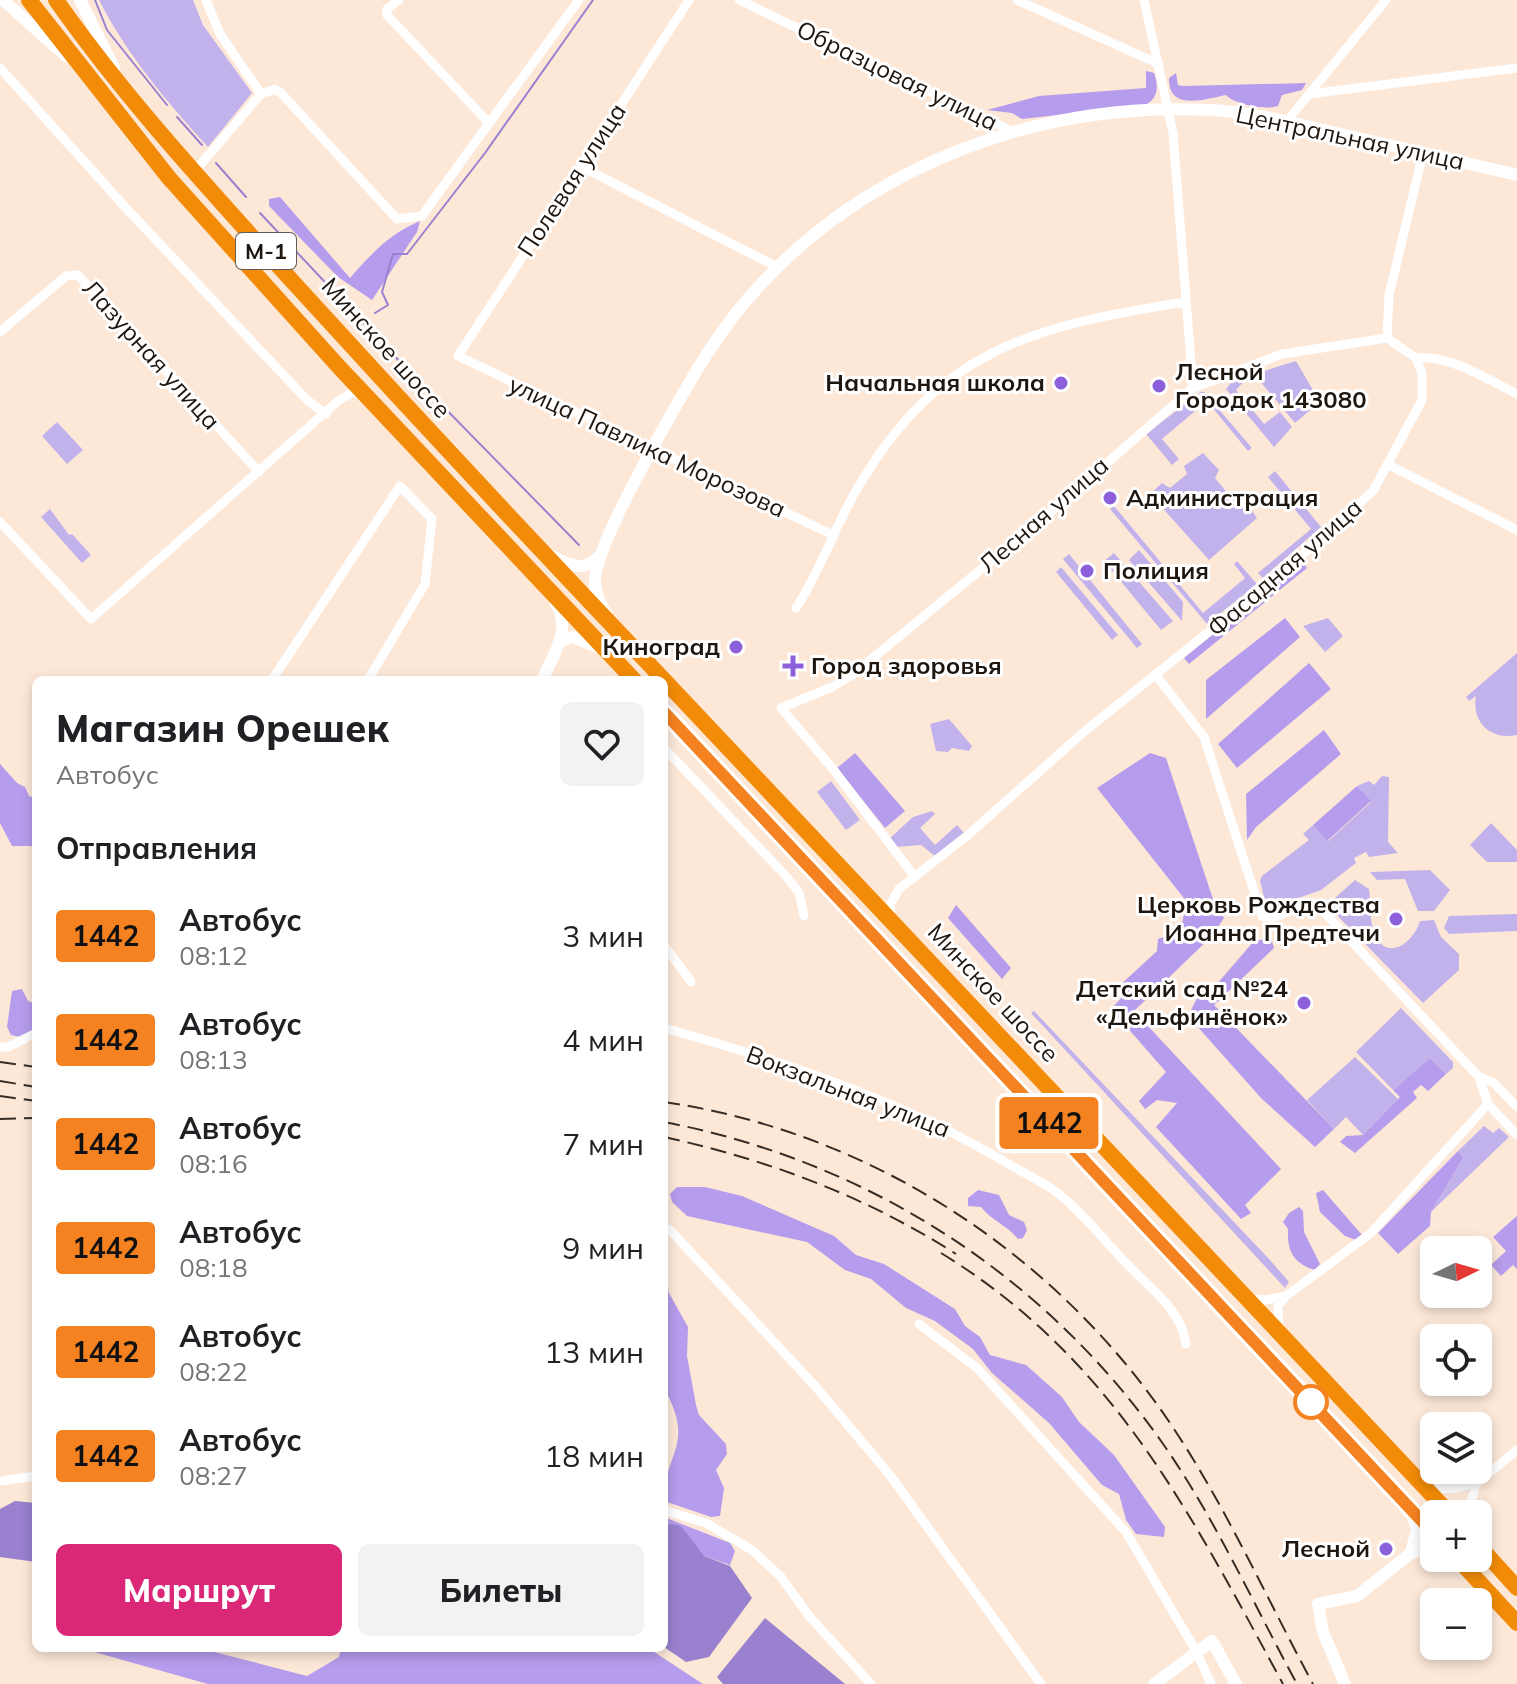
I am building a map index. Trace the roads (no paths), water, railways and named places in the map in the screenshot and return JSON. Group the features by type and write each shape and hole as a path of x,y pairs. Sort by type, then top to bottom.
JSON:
{"highway":[{"name":"Минское шоссе","path":"29,0 80,69 169,178 339,367 630,676"},
{"name":"Минское шоссе","path":"56,0 129,95 194,172 660,676"},
{"name":"Минское шоссе","path":"668,684 1437,1500"},
{"name":"Минское шоссе","path":"668,716 1420,1520"},
{"path":"1492,1560 1517,1588"},
{"path":"1470,1572 1517,1623"}],"street":[{"path":"3,0 80,69"},
{"path":"80,0 129,95"},
{"path":"206,0 220,34 261,94"},
{"path":"399,0 389,7 387,15 489,123"},
{"path":"194,172 261,94 275,89 397,219 422,216 579,0"},
{"name":"Полевая улица","path":"460,359 458,353 689,0"},
{"name":"Образцовая улица","path":"739,0 1012,131"},
{"path":"1017,0 1159,64"},
{"path":"1144,0 1169,111 1193,388"},
{"path":"1287,121 1386,0"},
{"path":"0,68 198,286 308,401 326,414"},
{"path":"1309,94 1517,68"},
{"name":"Центральная улица","path":"614,628 596,591 595,577 602,553 653,448 713,343 777,267 841,213 885,184 963,148 1012,131 1074,120 1169,111 1223,111 1287,121 1517,175"},
{"path":"1423,153 1389,295 1387,338 1416,358 1427,357 1454,365 1517,394"},
{"path":"580,166 777,267"},
{"name":"Лазурная улица","path":"0,332 66,276 78,275 259,472"},
{"path":"796,608 857,489 888,442 952,376 1016,341 1055,326 1185,302"},
{"name":"Лесная улица","path":"914,876 832,768 781,708 832,687 852,675 1045,517 1193,388 1282,354 1387,338"},
{"name":"Фасадная улица","path":"899,889 1155,674 1338,526 1373,491 1422,400 1422,373 1416,358"},
{"name":"улица Павлика Морозова","path":"460,359 833,535"},
{"path":"338,401 344,388 339,367"},
{"path":"0,522 91,619 338,401 353,392 365,395"},
{"path":"1389,465 1517,530"},
{"path":"275,676 400,486 432,519 425,584 370,676"},
{"path":"541,549 579,568 589,566 602,553"},
{"path":"535,575 560,609 563,621 560,642 544,676"},
{"path":"560,642 573,637 583,639 613,658"},
{"path":"1155,674 1204,737 1262,916 1274,918 1309,902 1321,909 1479,1077 1488,1104 1517,1135"},
{"path":"668,752 786,876 799,893 804,916"},
{"path":"864,890 882,895 899,889"},
{"path":"891,919 891,901 899,889"},
{"path":"668,950 691,982"},
{"name":"Вокзальная улица","path":"668,1029 776,1062 938,1124 1058,1194 1171,1308 1184,1331 1186,1344"},
{"path":"0,1047 8,1047 32,1035"},
{"path":"1479,1077 1494,1083 1517,1107"},
{"path":"1279,1332 1278,1306 1286,1296 1371,1233 1488,1104"},
{"path":"669,1229 816,1387 889,1474 1041,1684"},
{"path":"1248,1299 1286,1296"},
{"path":"919,1324 977,1368 1126,1532 1196,1651 1211,1684"},
{"path":"1492,1470 1517,1450"},
{"path":"0,1481 32,1477"},
{"path":"1425,1487 1452,1491 1471,1484"},
{"path":"1405,1504 1417,1529 1411,1553"},
{"path":"668,1511 706,1523 752,1550 781,1577 809,1616 871,1684"},
{"path":"1345,1684 1318,1618 1318,1604 1357,1596 1411,1553 1420,1551"},
{"path":"1154,1684 1212,1641 1236,1684"}],"waterway":[{"path":"95,0 107,30 167,105"},
{"path":"375,313 388,305 382,292 393,254 407,254 485,153 593,0"},
{"path":"177,117 202,145"},
{"path":"216,163 246,197"},
{"path":"260,213 417,380"},
{"path":"431,394 579,545"}],"railway":[{"path":"0,1062 32,1066"},
{"path":"0,1081 32,1086"},
{"path":"0,1096 32,1100"},
{"path":"668,1103 741,1118 815,1141 886,1173 954,1212 1017,1257 1075,1309 1128,1366 1174,1429 1229,1522 1313,1684"},
{"path":"0,1119 32,1118"},
{"path":"668,1123 738,1140 810,1165 879,1196 944,1233 1005,1277 1062,1326 1114,1381 1161,1441 1216,1529 1297,1684"},
{"path":"668,1138 741,1157 815,1182 887,1214 956,1254"},
{"path":"941,1253 1002,1295 1054,1341 1101,1391 1180,1500 1283,1684"}],"place":[{"name":"Начальная школа","path":"1061,383"},
{"name":"Лесной Городок 143080","path":"1159,386"},
{"name":"Администрация","path":"1110,498"},
{"name":"Полиция","path":"1087,571"},
{"name":"Киноград","path":"736,647"},
{"name":"Город здоровья","path":"793,666"},
{"name":"Церковь Рождества Иоанна Предтечи","path":"1396,919"},
{"name":"Детский сад №24 «Дельфинёнок»","path":"1304,1003"},
{"name":"Лесной","path":"1386,1549"}]}
